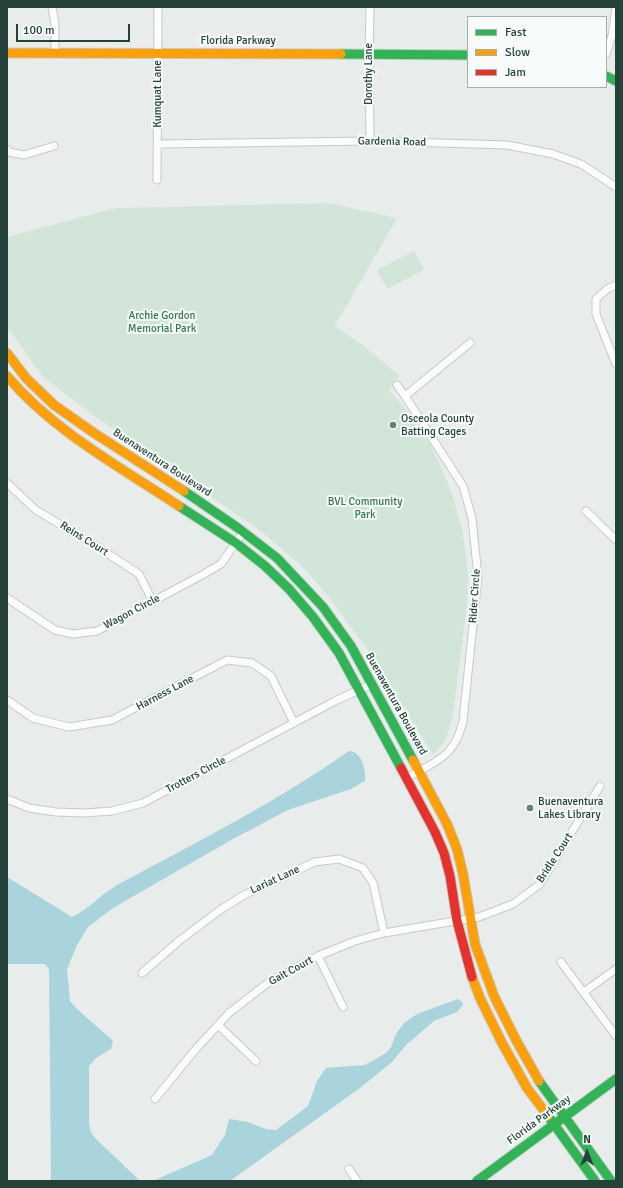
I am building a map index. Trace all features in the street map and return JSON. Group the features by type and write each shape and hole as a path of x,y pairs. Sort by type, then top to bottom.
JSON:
{"main road":[{"name":"Florida Parkway","path":"7,53 467,55"},
{"path":"607,76 616,81"},
{"name":"Buenaventura Boulevard","path":"7,353 26,378 54,405 243,532 277,558 323,607 351,646 447,824 457,849 463,874 475,944 494,996 516,1040 541,1084 611,1181"},
{"path":"7,376 22,394 42,413 86,445 236,543 265,566 289,588 313,617 339,653 436,832 444,853 450,876 457,921 469,971 500,1041 527,1088 595,1181"},
{"name":"Florida Parkway","path":"478,1181 553,1124 616,1079"}],"street":[{"path":"52,7 55,24 55,53"},
{"name":"Kumquat Lane","path":"157,180 158,7"},
{"name":"Dorothy Lane","path":"370,7 370,141"},
{"path":"607,51 612,36 616,7"},
{"name":"Gardenia Road","path":"158,144 370,141 507,145 553,154 581,164 616,187"},
{"path":"7,149 9,152 24,155 54,146"},
{"path":"616,285 607,289 596,300 596,314 616,364"},
{"path":"405,396 470,343"},
{"name":"Rider Circle","path":"397,385 463,486 472,518 478,577 463,721 460,735 443,757 407,778"},
{"name":"Reins Court","path":"7,483 36,510 139,574 153,602"},
{"path":"586,511 616,540"},
{"name":"Wagon Circle","path":"7,598 55,630 73,634 97,631 221,564 243,532"},
{"name":"Harness Lane","path":"7,700 33,718 69,727 112,720 227,660 252,663 271,676 294,723"},
{"name":"Trotters Circle","path":"7,799 29,808 85,814 112,811 143,803 335,701 372,684"},
{"name":"Bridle Court","path":"470,919 513,904 540,884 600,786"},
{"name":"Lariat Lane","path":"142,974 179,941 238,898 315,862 339,859 362,868 373,883 384,933"},
{"name":"Gait Court","path":"155,1099 195,1050 229,1013 269,982 318,956 355,941 384,933 470,919"},
{"path":"318,956 343,1007"},
{"path":"561,962 616,1036"},
{"path":"584,992 616,969"},
{"path":"218,1025 256,1061"},
{"path":"349,1169 358,1181"}],"green space":[{"path":"329,203 397,218 335,326 364,346 400,376 389,390 404,407 430,444 453,497 462,529 467,561 467,606 453,715 445,741 433,755 373,657 328,596 304,568 262,532 93,415 43,377 7,327 7,237 116,208"},
{"path":"414,251 424,270 387,289 377,270"}],"water":[{"path":"349,751 357,754 360,758 364,766 365,781 351,789 288,810 233,839 113,908 88,927 77,945 67,969 70,1001 113,1042 111,1049 96,1058 89,1066 89,1123 91,1132 95,1138 138,1179 142,1181 51,1181 49,969 45,964 7,964 7,877 72,917 84,910 113,888 265,804"},
{"path":"458,999 463,1005 457,1012 434,1021 406,1045 392,1062 360,1088 230,1181 153,1181 212,1155 225,1135 229,1119 248,1122 266,1129 276,1130 308,1106 317,1081 326,1068 365,1065 386,1053 391,1047 396,1034 404,1023 417,1014"}],"traffic: fast":[{"path":"341,54 467,55"},
{"path":"607,76 616,81"},
{"path":"184,491 238,528 277,558 323,607 351,646 413,760"},
{"path":"179,506 236,543 265,566 289,589 313,617 339,653 401,768"},
{"path":"477,1181 616,1079"},
{"path":"539,1081 611,1181"},
{"path":"548,1116 595,1181"}],"traffic: slow":[{"path":"7,53 341,54"},
{"path":"7,353 26,378 54,405 94,433 184,491"},
{"path":"7,376 45,414 66,431 179,506"},
{"path":"413,760 447,824 457,849 463,874 475,944 494,996 539,1081"},
{"path":"472,977 480,998 501,1041 527,1088 548,1116"}],"traffic: jam":[{"path":"401,768 435,832 444,853 450,876 457,921 472,977"}],"place":[{"name":"Osceola County Batting Cages","path":"393,425"},
{"name":"Buenaventura Lakes Library","path":"530,808"}],"park label":[{"name":"Archie Gordon Memorial Park","path":"162,322"},
{"name":"BVL Community Park","path":"365,508"}]}
